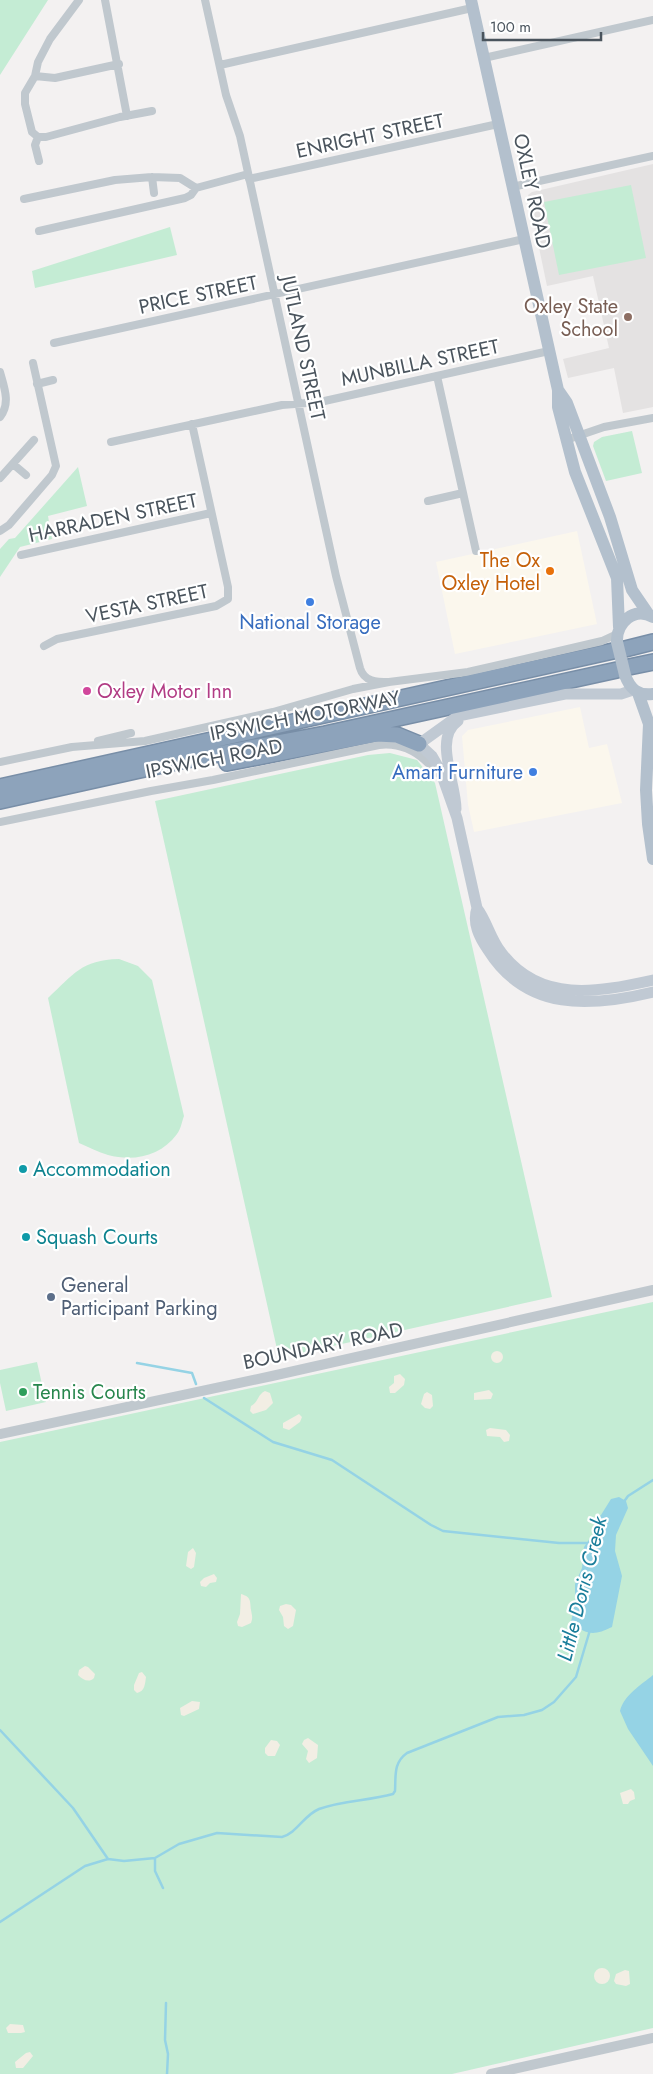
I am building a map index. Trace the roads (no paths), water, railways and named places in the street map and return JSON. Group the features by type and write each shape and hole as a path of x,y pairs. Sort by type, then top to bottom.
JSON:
{"highway":[{"name":"IPSWICH MOTORWAY","path":"0,787 310,718 618,641 653,642"},
{"name":"IPSWICH MOTORWAY","path":"0,801 176,762 325,734 623,671 653,662"},
{"path":"310,718 318,709 366,695 468,672"},
{"path":"73,784 94,786 282,754 373,735 397,736 414,747"}],"main road":[{"name":"OXLEY ROAD","path":"472,4 558,390 558,407 566,440 581,491 617,578 618,641 623,671 635,691 649,724 646,790 653,859"},
{"name":"OXLEY ROAD","path":"558,390 567,403 610,517 632,590 651,616"},
{"path":"618,641 623,621 633,615 651,616"},
{"path":"653,694 635,691 621,694 565,694 474,714 452,719 414,747 436,761 456,818 477,908 483,916 488,933 509,962 527,976 545,985 562,990 586,992 653,980"},
{"path":"456,818 456,797 446,750 446,740 452,725 474,714"},
{"path":"477,908 474,918 477,930 495,961 512,977 538,994 564,1000 594,1002 618,1000 653,992"}],"street":[{"path":"78,0 50,39 38,62 35,76 26,91 25,101 31,129 38,137 46,137 152,111"},
{"path":"105,0 119,64 127,116"},
{"name":"JUTLAND STREET","path":"205,0 226,94 240,136 334,566 361,673 366,678 377,682 389,682"},
{"path":"220,65 472,4"},
{"path":"484,58 653,20"},
{"path":"35,76 55,78 119,64"},
{"name":"ENRIGHT STREET","path":"39,231 185,198 191,195 196,188 498,124"},
{"path":"38,137 36,148 39,161"},
{"path":"512,187 653,156"},
{"path":"24,199 115,180 152,177 180,178 196,188"},
{"path":"152,177 154,193"},
{"name":"PRICE STREET","path":"54,343 524,239"},
{"name":"MUNBILLA STREET","path":"111,442 282,405 320,402 549,351"},
{"path":"0,531 9,525 55,470 55,461 32,363"},
{"path":"0,372 7,404 0,417"},
{"path":"437,376 476,551"},
{"path":"37,384 53,380"},
{"path":"566,440 604,427 653,418"},
{"name":"VESTA STREET","path":"44,646 57,639 216,606 225,602 229,595 228,587 192,424"},
{"path":"0,478 34,440"},
{"path":"13,464 26,475"},
{"path":"428,500 463,493"},
{"name":"HARRADEN STREET","path":"21,555 211,513"},
{"name":"IPSWICH ROAD","path":"0,762 65,748 137,742 273,712 354,689 389,682 468,672 602,641 618,641"},
{"path":"65,748 131,733"},
{"name":"IPSWICH ROAD","path":"0,822 213,780 376,745 393,744 414,747"},
{"name":"BOUNDARY ROAD","path":"0,1434 272,1376 653,1290"},
{"path":"491,2074 653,2038"}],"water":[{"path":"619,1497 626,1501 628,1508 616,1535 615,1551 622,1576 612,1627 600,1632 590,1633 581,1630 571,1622 575,1602 575,1584 582,1568 584,1547 597,1528 596,1520 611,1499"},
{"path":"653,1675 653,1766 628,1729 620,1711 629,1695"}],"waterway":[{"path":"137,1363 192,1373 196,1384"},
{"path":"204,1398 273,1442 332,1460 443,1531 559,1543 588,1543"},
{"name":"Little Doris Creek","path":"623,1503 628,1496 653,1480"},
{"name":"Little Doris Creek","path":"0,1730 73,1808 108,1859 124,1861 155,1858 179,1844 217,1833 282,1837 292,1832 309,1815 319,1809 393,1794 395,1791 397,1765 407,1753 498,1717 524,1715 542,1710 554,1702 576,1677 590,1630"},
{"path":"155,1858 155,1871 163,1888"},
{"path":"0,1922 85,1866 108,1859"},
{"path":"166,2003 165,2040 168,2054 167,2074"}],"place":[{"name":"Oxley State School","path":"628,317"},
{"name":"The Ox Oxley Hotel","path":"550,571"},
{"name":"National Storage","path":"310,602"},
{"name":"Oxley Motor Inn","path":"87,691"},
{"name":"Amart Furniture","path":"533,772"},
{"name":"Accommodation","path":"23,1169"},
{"name":"Squash Courts","path":"26,1237"},
{"name":"General Participant Parking","path":"51,1297"},
{"name":"Tennis Courts","path":"23,1392"}]}
